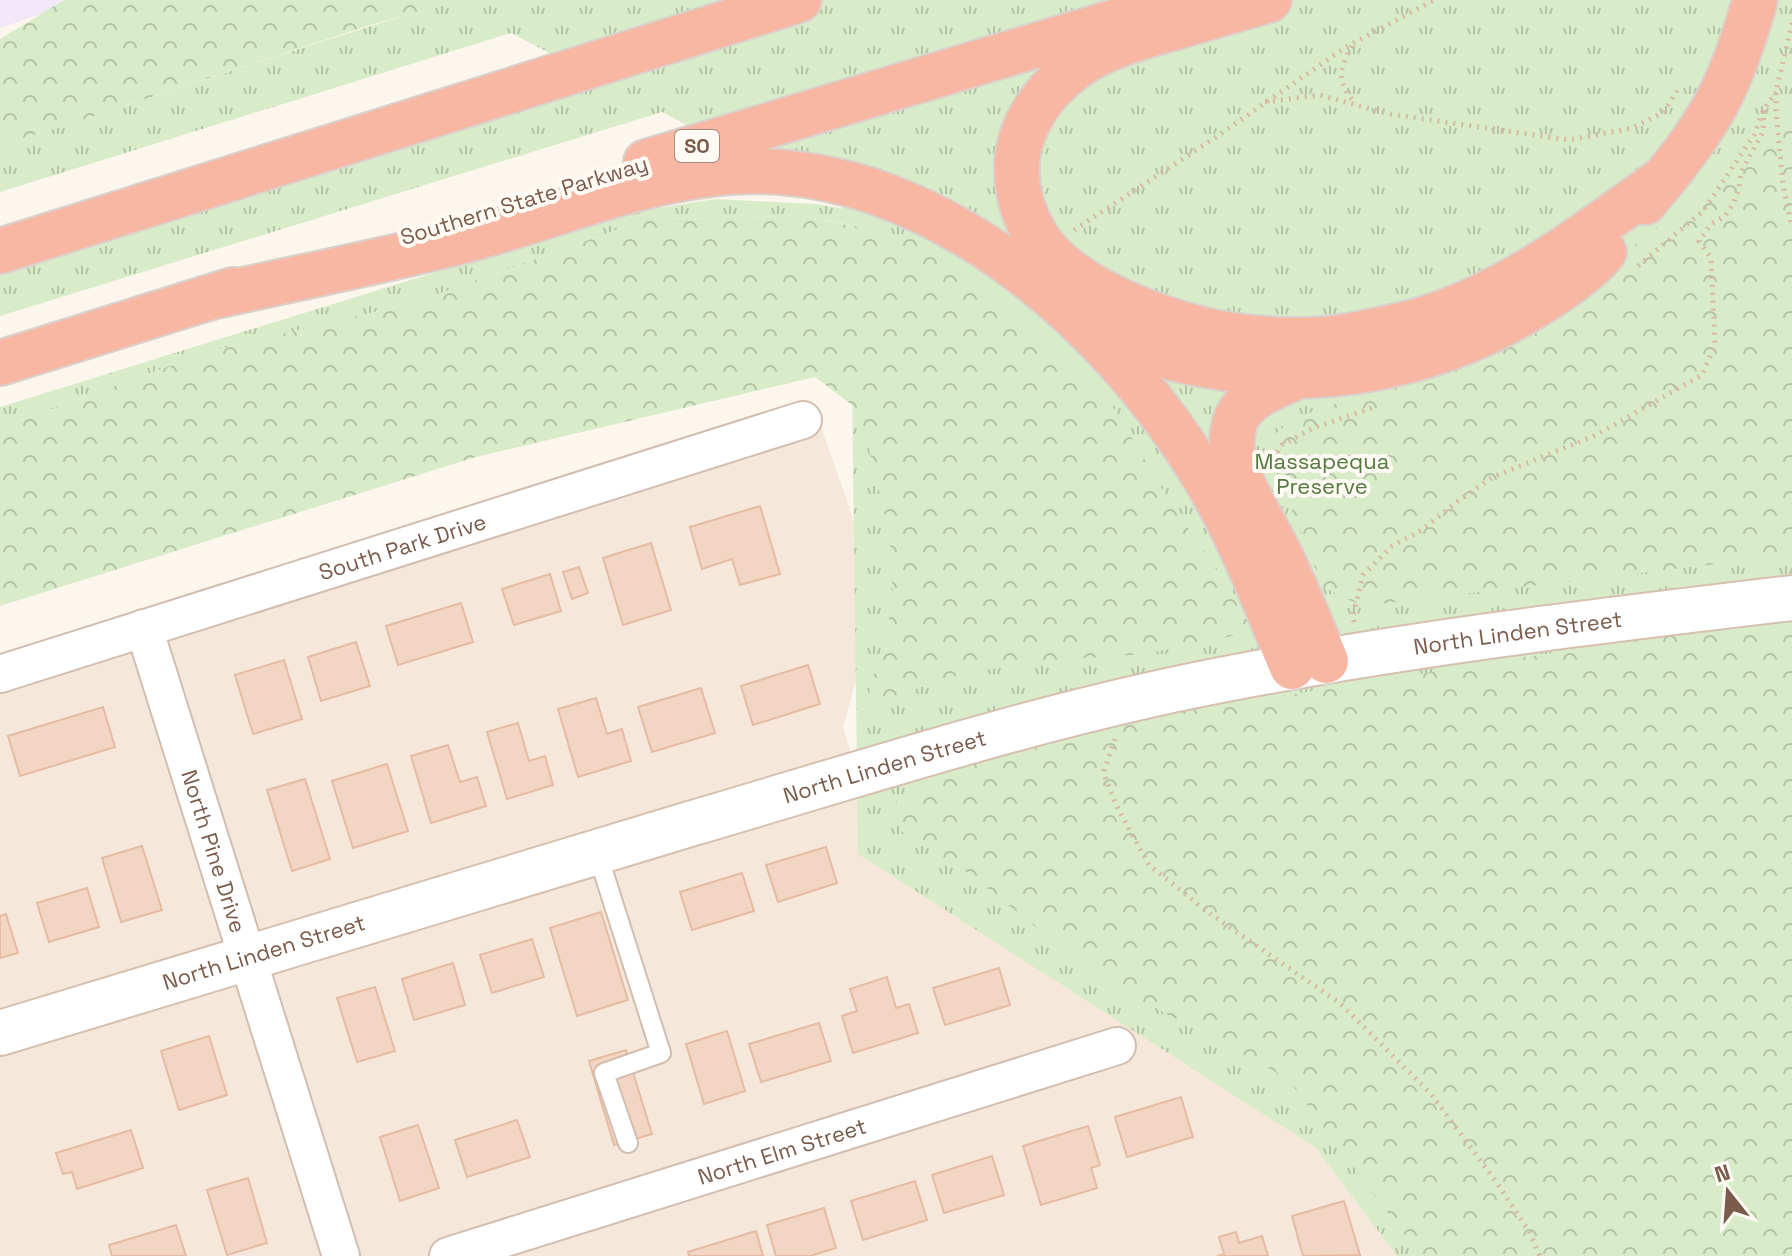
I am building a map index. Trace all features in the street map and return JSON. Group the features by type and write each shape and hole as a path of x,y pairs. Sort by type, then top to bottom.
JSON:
{"highway":[{"path":"514,90 698,0"},
{"path":"0,251 799,0"},
{"name":"Southern State Parkway","path":"0,363 777,121 1188,0"},
{"path":"1269,0 1099,53 1075,67 1037,105 1018,150 1016,176 1026,218 1056,260 1105,292 1136,307 1201,329 1275,339 1350,336 1424,318 1504,285 1580,239 1663,179"},
{"path":"1085,326 1172,358 1248,372 1299,376 1374,368 1410,360 1495,329 1536,306 1598,259 1663,179 1715,106 1743,42 1755,0"},
{"path":"207,298 465,240 612,195 691,177 732,172 772,173 850,185 894,200 971,238 1009,263 1085,326 1150,398 1205,478 1249,564 1309,664"},
{"path":"1299,376 1271,388 1245,407 1236,420 1232,439 1238,471 1279,554 1309,664"}],"street":[{"name":"South Park Drive","path":"0,674 803,420"},
{"name":"North Linden Street","path":"0,1033 247,956 1033,723 1184,688 1309,664 1476,637 1792,598"},
{"name":"North Pine Drive","path":"144,628 341,1256"},
{"name":"North Elm Street","path":"448,1256 1117,1046"}],"lane":[{"path":"597,852 661,1053 604,1073 628,1143"}],"path":[{"path":"1067,235 1353,43 1434,0"},
{"path":"1792,23 1776,92 1783,185 1792,228"},
{"path":"1353,43 1340,75 1345,93 1356,105"},
{"path":"1265,102 1320,95 1389,114 1569,140 1632,128 1664,112 1687,76"},
{"path":"1764,109 1776,92"}],"shaded area":[{"path":"0,0 83,0 0,28"},
{"path":"812,401 880,595 843,727 879,844 1316,1148 1397,1256 0,1256 0,655"}],"green space":[{"path":"64,0 461,0 364,27 0,145 0,39"},
{"name":"Massapequa Preserve","path":"449,0 1792,0 1792,1256 1397,1256 1316,1148 858,854 850,225 807,217 647,219 416,302 211,351 0,428 0,407 627,213 716,199 816,204 845,209 662,112 0,316 0,269 599,79 511,33 0,192 0,145 452,2"},
{"path":"1792,103 1792,555 1362,606 1323,587 1280,481 1273,437 1290,420 1536,327 1777,127"},
{"path":"807,217 924,240 1101,387 1164,492 1252,623 1237,635 1144,654 1046,661 965,673 866,705 893,603 890,537 860,411 815,377 476,457 0,606 0,428 211,351 416,302 647,219"},
{"path":"1792,622 1792,1256 1420,1256 1287,1078 1103,980 964,870 901,831 896,800 941,769 1187,711 1671,634"}],"building":[{"path":"760,506 780,574 740,585 732,559 702,569 690,527"},
{"path":"651,543 671,610 623,625 603,558"},
{"path":"579,567 588,593 572,599 563,572"},
{"path":"550,574 561,611 514,625 502,589"},
{"path":"461,603 473,642 398,665 386,626"},
{"path":"356,642 370,686 321,701 308,657"},
{"path":"284,660 302,719 253,734 235,675"},
{"path":"808,665 820,704 753,725 741,686"},
{"path":"701,688 715,733 652,752 638,707"},
{"path":"596,698 607,734 622,729 631,761 578,777 558,709"},
{"path":"103,707 115,747 20,776 8,736"},
{"path":"518,723 529,761 545,756 553,785 507,799 487,732"},
{"path":"448,745 460,782 477,777 486,806 431,823 411,756"},
{"path":"387,764 408,831 353,848 332,781"},
{"path":"305,779 330,859 292,871 267,790"},
{"path":"142,846 162,910 121,922 102,858"},
{"path":"826,847 837,883 778,902 766,865"},
{"path":"742,873 754,911 692,930 680,892"},
{"path":"87,888 99,927 49,942 37,903"},
{"path":"601,912 628,1000 577,1016 550,928"},
{"path":"6,914 18,953 0,958 0,916"},
{"path":"532,939 544,977 492,993 480,955"},
{"path":"453,963 465,1005 414,1020 402,979"},
{"path":"999,968 1010,1005 945,1025 933,988"},
{"path":"887,977 896,1008 909,1004 918,1033 853,1053 842,1016 857,1011 850,989"},
{"path":"375,987 395,1051 357,1062 337,998"},
{"path":"819,1023 831,1061 761,1082 749,1044"},
{"path":"727,1031 745,1091 704,1104 686,1044"},
{"path":"209,1036 227,1095 179,1110 161,1051"},
{"path":"626,1050 652,1134 614,1145 589,1061"},
{"path":"1181,1097 1193,1137 1127,1157 1115,1117"},
{"path":"517,1120 530,1157 467,1177 455,1140"},
{"path":"418,1125 439,1188 400,1201 380,1137"},
{"path":"1088,1126 1100,1165 1091,1168 1097,1188 1041,1205 1023,1146"},
{"path":"131,1130 143,1168 77,1189 72,1172 63,1174 56,1153"},
{"path":"992,1156 1004,1195 944,1213 932,1175"},
{"path":"248,1178 267,1243 227,1255 207,1190"},
{"path":"915,1181 927,1220 863,1240 851,1201"},
{"path":"1344,1201 1360,1255 1303,1256 1292,1216"},
{"path":"824,1208 836,1248 810,1256 776,1256 767,1225"},
{"path":"176,1225 186,1256 112,1256 109,1245"},
{"path":"756,1231 763,1256 689,1256 688,1252"},
{"path":"1236,1232 1239,1243 1262,1236 1268,1256 1217,1256 1224,1254 1219,1237"}]}
